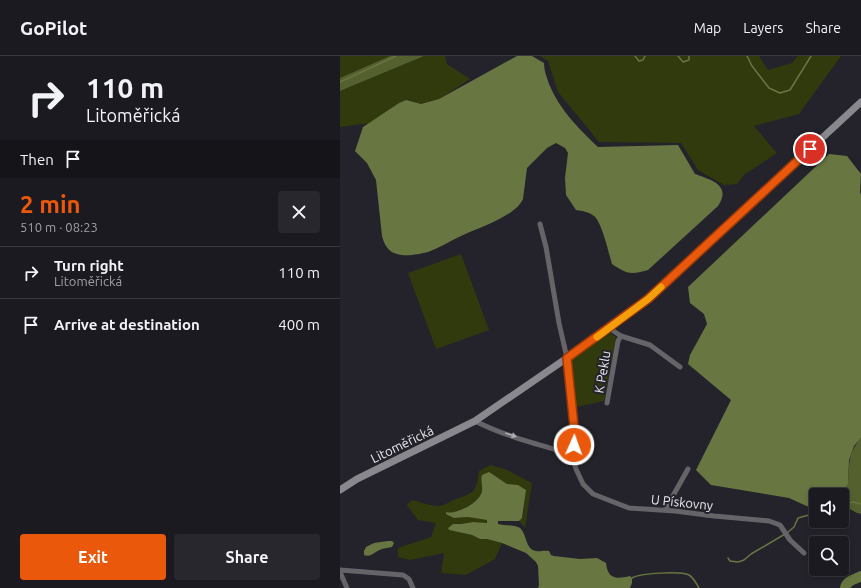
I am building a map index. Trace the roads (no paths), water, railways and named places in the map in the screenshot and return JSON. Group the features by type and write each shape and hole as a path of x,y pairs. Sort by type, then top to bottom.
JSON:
{"street":[{"name":"Litoměřická","path":"340,490 475,421 567,358 648,299 861,102"},
{"path":"475,421 483,426 572,454 575,436 567,358 559,323 546,246 540,224"},
{"name":"K Peklu","path":"607,403 618,341 621,336 609,328"},
{"path":"621,336 650,345 680,367"},
{"name":"U Pískovny","path":"572,454 583,484 593,494 630,508 665,510 769,521 780,526 790,540 804,553"},
{"path":"665,510 688,469"},
{"path":"347,588 340,571 404,575 409,579 413,588"}],"waterway":[{"path":"340,82 396,56"},
{"path":"635,56 639,61 643,60 645,56"},
{"path":"678,56 683,62 689,60 689,56"},
{"path":"747,56 752,66 769,88 780,93 790,90 811,56"},
{"path":"849,503 853,502 861,504"},
{"path":"788,532 794,527 798,518 809,515"},
{"path":"728,558 730,561 738,562 744,560 751,554 785,534"},
{"path":"632,578 651,574 685,574 689,575 699,588"},
{"path":"845,588 847,583 861,576"}]}
